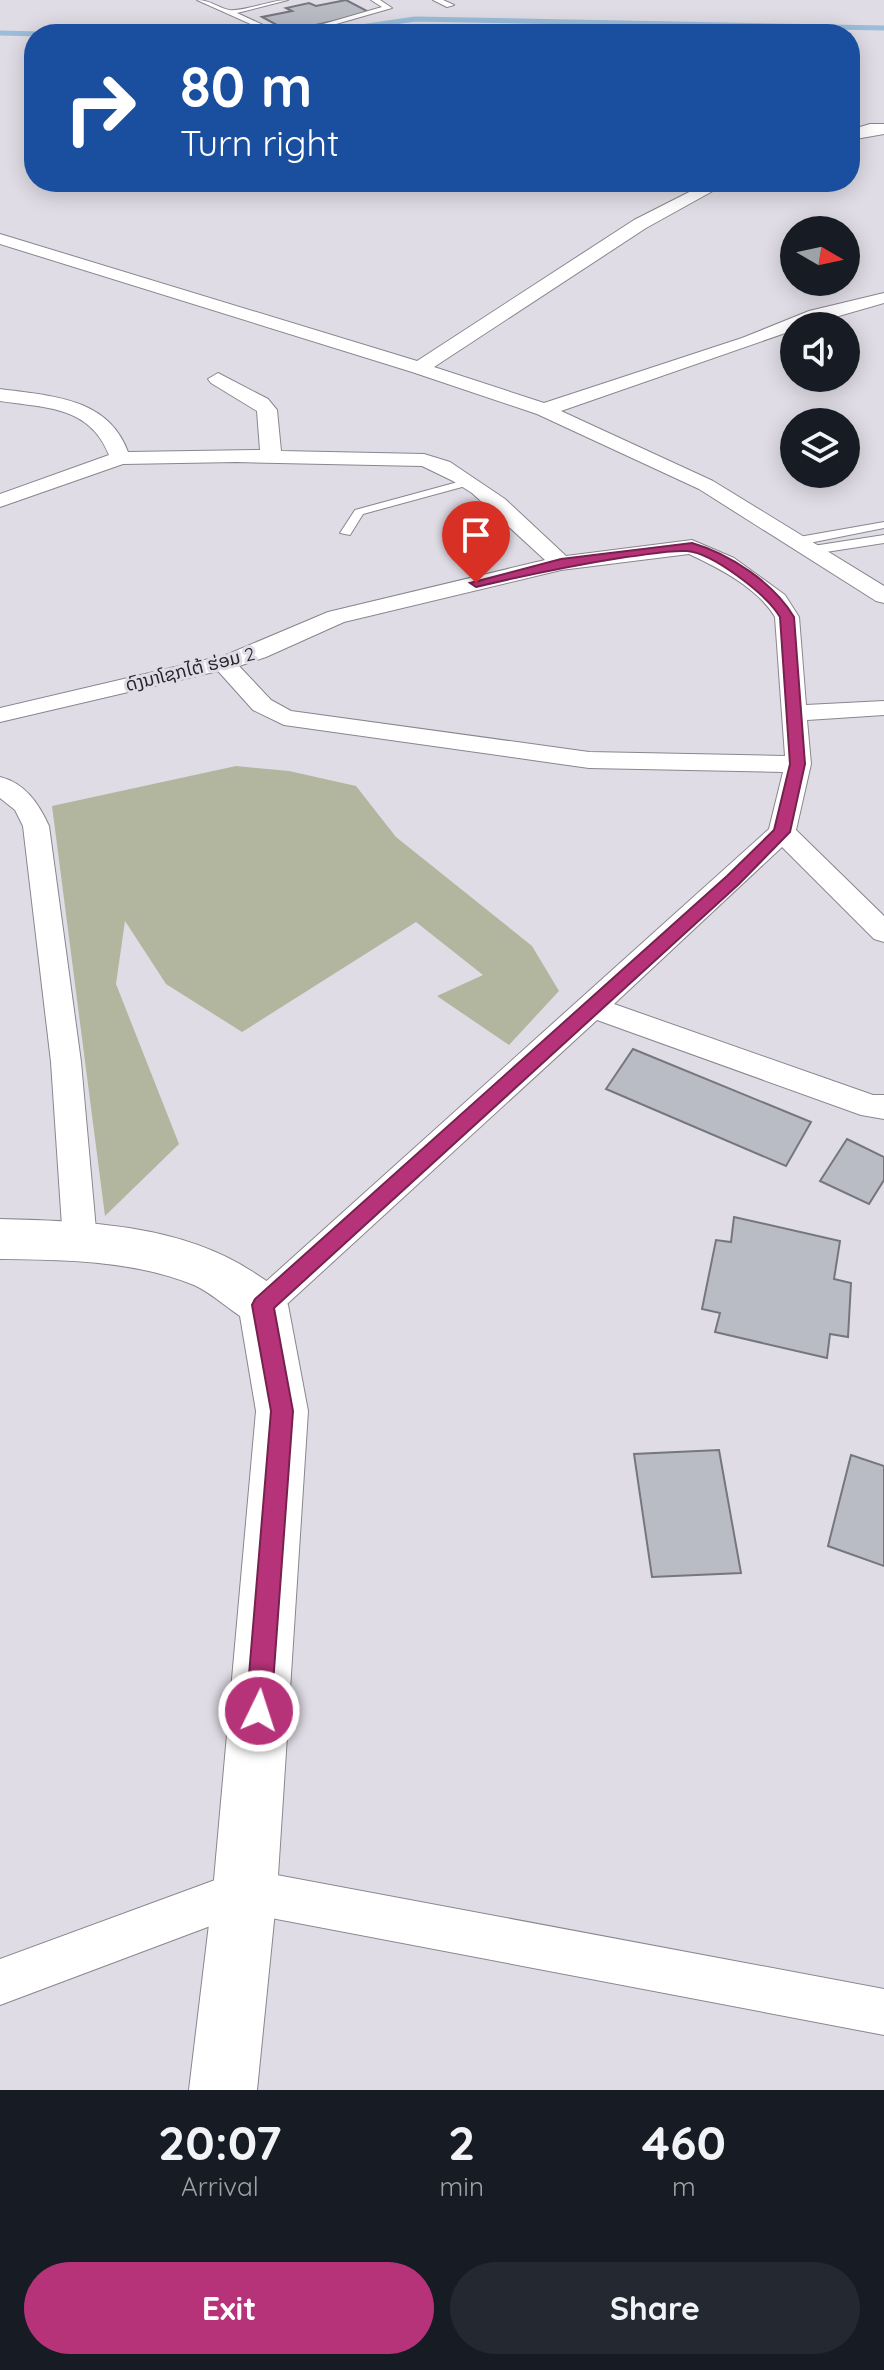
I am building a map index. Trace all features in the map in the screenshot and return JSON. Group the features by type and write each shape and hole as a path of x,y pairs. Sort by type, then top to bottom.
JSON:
{"street":[{"path":"860,132 884,129"},
{"path":"419,368 640,224 702,192"},
{"path":"0,239 419,368 544,410 706,485 881,592"},
{"path":"544,410 749,342 815,315 884,298"},
{"path":"218,379 261,403 267,410 271,456"},
{"path":"0,395 42,401 89,414 110,431 121,458"},
{"path":"5,496 121,458 271,456 424,460 440,463 469,482 561,563"},
{"name":"ດົງນາໂຊກໄຕ້ ຮ່ອມ 2","path":"0,715 258,652 336,617 561,563 692,547 726,563 777,600 787,617 798,764 782,832"},
{"path":"223,662 262,705 284,718 589,760 798,764"},
{"path":"794,713 884,708"},
{"path":"0,785 26,805 36,826 66,1062 80,1241"},
{"path":"263,1305 593,1008 782,832 884,932"},
{"path":"593,1008 880,1112"},
{"path":"0,1239 80,1241 144,1251 211,1270 263,1305 282,1411 245,1891 223,2090"},
{"path":"0,1982 245,1891 884,2012"}],"lane":[{"path":"201,0 258,24"},
{"path":"219,0 230,5 232,12"},
{"path":"232,12 284,0"},
{"path":"330,24 388,8 375,0"},
{"path":"437,0 450,5"},
{"path":"346,533 359,512 469,482"},
{"path":"806,546 884,525"},
{"path":"806,546 884,539"}],"green space":[{"path":"236,766 289,771 356,786 396,837 532,946 559,991 509,1045 437,996 483,975 416,922 242,1032 166,984 125,921 116,984 179,1144 105,1216 52,806"}],"building":[{"path":"346,0 371,13 320,24 275,24 262,17 292,11 286,8 309,3 316,6"},
{"path":"633,1049 811,1122 786,1166 606,1089"},
{"path":"847,1139 884,1157 884,1180 869,1204 820,1181"},
{"path":"734,1217 840,1241 834,1279 851,1283 848,1337 830,1334 827,1358 715,1332 720,1313 702,1309 716,1240 731,1242"},
{"path":"719,1450 741,1573 652,1577 634,1454"},
{"path":"851,1455 884,1466 884,1566 828,1546"}],"waterway":[{"path":"381,24 415,19 676,24"},
{"path":"860,28 884,28"},
{"path":"0,33 24,34"}],"route":[{"path":"259,1711 282,1411 263,1305 593,1008 782,832 798,764 787,617 777,600 726,563 692,547 658,549 561,563 476,583"}]}
